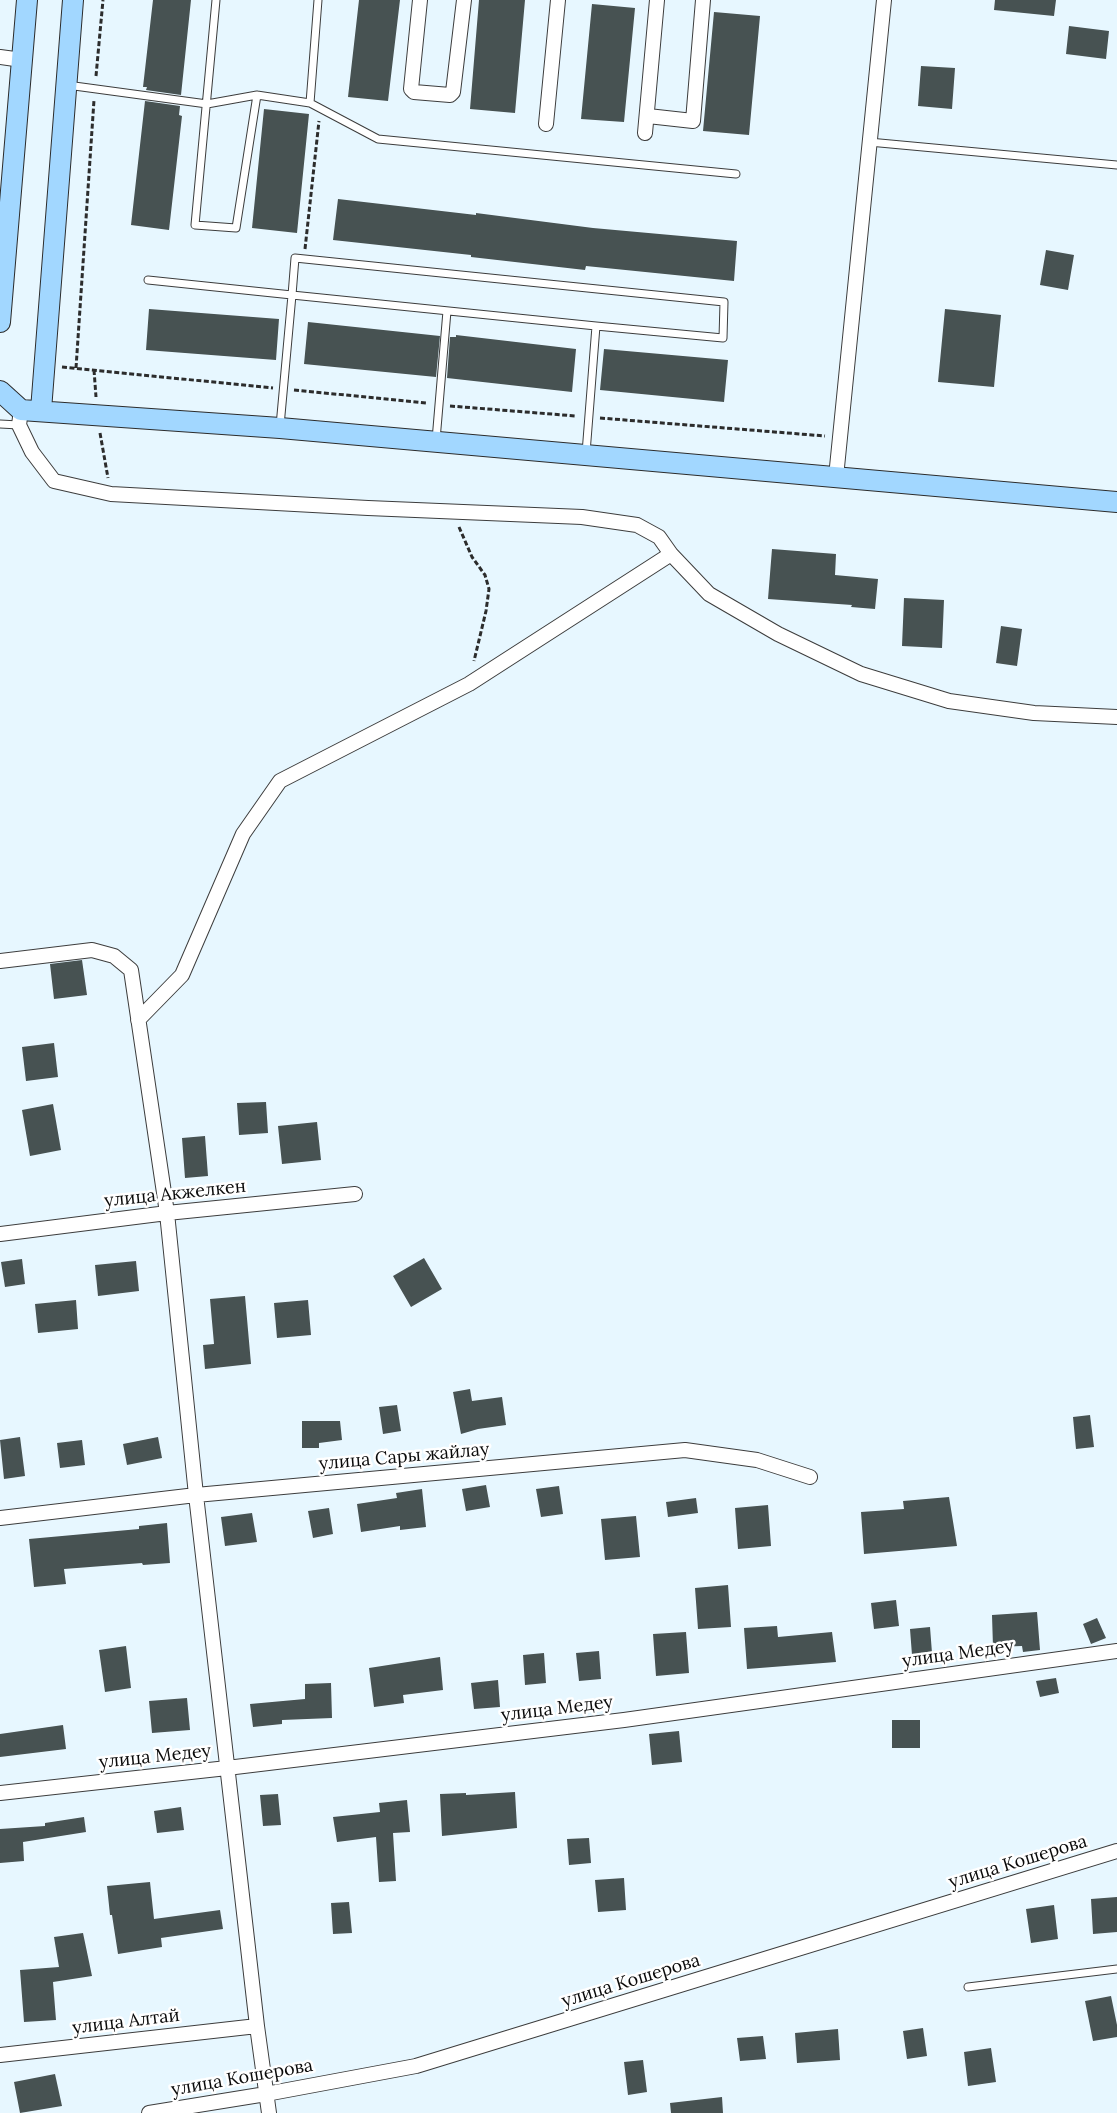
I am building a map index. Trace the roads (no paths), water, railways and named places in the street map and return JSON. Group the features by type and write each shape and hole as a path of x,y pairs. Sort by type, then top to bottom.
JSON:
{"street":[{"path":"0,322 2,253 27,0"},
{"path":"41,410 73,0"},
{"path":"420,0 411,89 414,92 450,95 453,92 464,0"},
{"path":"546,124 558,0"},
{"path":"645,133 658,0"},
{"path":"648,116 693,120 703,0"},
{"path":"836,477 884,0"},
{"path":"0,56 22,60"},
{"path":"0,391 20,418 32,452 54,481 110,494 582,517 637,525 659,537 671,554 709,594 778,634 861,674 949,701 1034,713 1117,717"},
{"path":"20,418 41,410 97,416 280,428 1117,502"},
{"path":"138,1020 182,975 242,834 280,781 469,684 671,554"},
{"path":"0,960 92,950 114,956 130,970 167,1213 196,1495 257,2026 269,2113"},
{"name":"улица Акжелкен","path":"0,1234 167,1213 355,1194"},
{"name":"улица Сары жайлау","path":"0,1518 196,1495 685,1450 757,1460 810,1477"},
{"name":"улица Медеу","path":"0,1793 227,1768 624,1720 1117,1651"},
{"name":"улица Кошерова","path":"149,2113 266,2094 416,2066 1117,1850"},
{"name":"улица Алтай","path":"0,2055 257,2026"}],"lane":[{"path":"216,0 195,225 236,228 257,95"},
{"path":"310,103 318,0"},
{"path":"66,85 207,104 257,95 310,103 378,139 736,174"},
{"path":"869,142 1117,166"},
{"path":"148,280 292,295 446,311 723,338 724,302 295,258 292,295 280,428"},
{"path":"436,442 446,311"},
{"path":"586,455 596,326"},
{"path":"0,424 20,418"},
{"path":"968,1987 1117,1968"}]}
